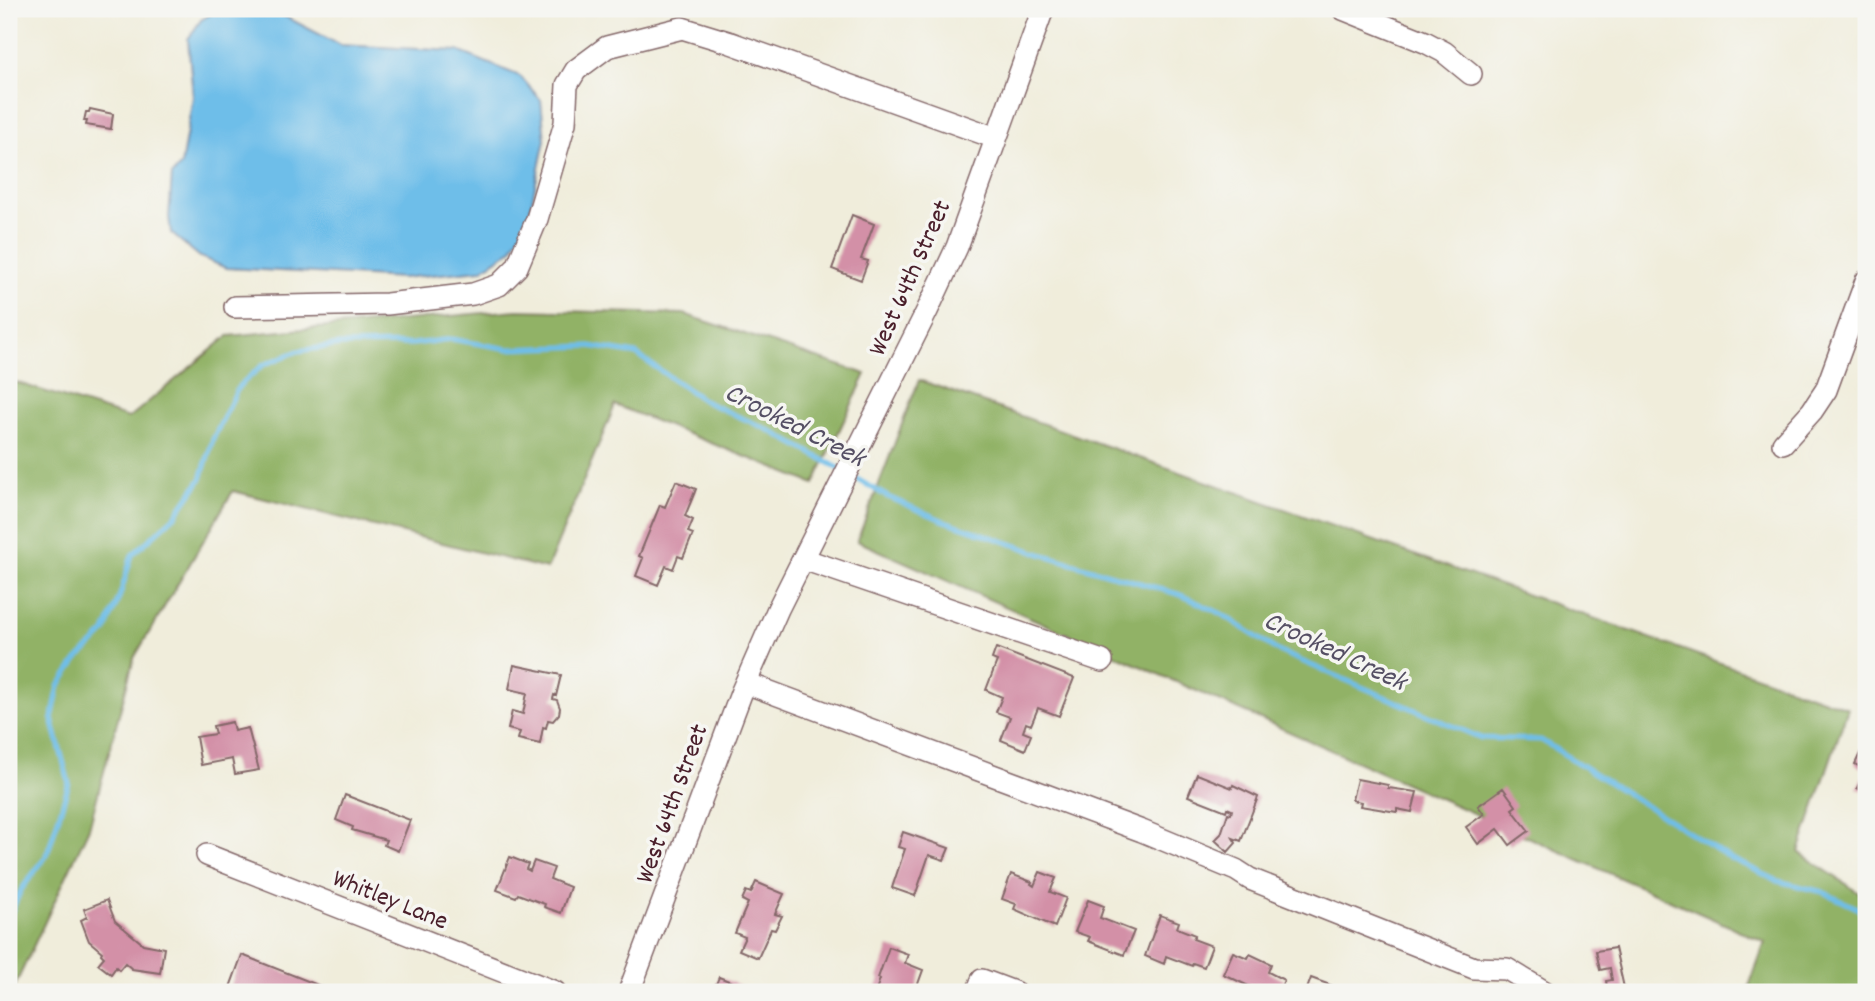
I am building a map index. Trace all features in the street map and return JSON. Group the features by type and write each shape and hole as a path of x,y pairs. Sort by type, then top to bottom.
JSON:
{"street":[{"name":"West 64th Street","path":"629,992 746,683 803,559 957,247 1043,9"},
{"path":"1343,9 1444,51 1471,74"},
{"path":"235,307 387,304 473,294 499,285 517,267 537,219 565,123 567,85 576,70 607,47 682,28 996,138"},
{"path":"1783,443 1812,411 1826,390 1859,322 1866,281"},
{"path":"803,559 1102,662"},
{"path":"746,683 1142,831 1236,870 1250,879 1474,968 1507,969 1545,992"},
{"name":"Whitley Lane","path":"207,855 555,992"},
{"path":"980,986 1014,992"}],"green space":[{"path":"517,310 684,314 866,374 814,484 615,405 547,569 233,491 134,658 89,828 12,992 9,992 9,380 129,418 228,336"},
{"path":"919,380 1848,708 1799,852 1866,898 1866,992 1747,992 1765,942 857,541"}],"water":[{"path":"220,9 271,9 340,45 458,51 520,76 541,100 545,140 528,220 511,250 481,270 402,278 226,268 200,257 171,233 169,217 172,175 181,165 193,97 188,39 201,20"}],"building":[{"path":"90,109 113,114 111,129 86,125 86,112"},
{"path":"852,215 874,224 861,259 868,261 861,280 832,269"},
{"path":"676,481 696,489 685,516 693,520 688,532 693,534 683,558 678,556 673,569 666,566 658,585 636,576 643,558 639,556 660,505 665,507"},
{"path":"996,648 1074,678 1059,716 1038,708 1031,725 1026,723 1023,732 1031,735 1025,750 1001,740 1010,717 996,712 1002,697 986,690 997,661 992,659"},
{"path":"514,665 561,675 553,699 557,700 559,714 553,721 548,720 546,728 543,727 540,744 518,739 520,732 508,729 512,711 523,714 527,693 509,689"},
{"path":"232,722 234,731 248,728 259,770 235,774 232,759 201,765 196,737 215,734 213,726"},
{"path":"1862,749 1866,751 1866,770 1855,764"},
{"path":"1866,770 1866,792 1857,788"},
{"path":"1197,774 1232,788 1233,785 1258,797 1241,841 1233,838 1236,843 1228,852 1215,840 1221,834 1228,813 1231,814 1232,810 1227,808 1226,811 1188,796"},
{"path":"1357,779 1388,785 1388,788 1417,792 1412,812 1360,806 1361,802 1352,800"},
{"path":"1503,788 1516,806 1512,809 1529,831 1510,845 1498,829 1478,844 1466,827 1484,814 1478,806"},
{"path":"345,795 410,820 398,851 384,845 386,840 352,830 353,827 336,820"},
{"path":"903,832 949,848 944,860 929,855 915,896 892,888 905,849 898,847"},
{"path":"510,857 528,864 526,869 530,871 534,861 554,868 550,879 570,887 561,913 518,894 516,897 497,890"},
{"path":"1040,872 1056,878 1050,892 1066,898 1055,927 1014,909 1016,904 1002,899 1011,874 1032,882 1034,886"},
{"path":"756,882 784,894 775,914 782,916 775,930 771,929 758,958 739,950 745,937 735,933 748,903 742,900 746,891 751,893"},
{"path":"107,900 115,921 143,944 164,948 160,973 132,969 125,963 119,970 116,967 111,974 98,964 104,957 89,941 81,920 87,917 84,909"},
{"path":"1088,900 1104,906 1100,918 1134,931 1124,955 1088,941 1090,937 1075,932"},
{"path":"1160,915 1179,922 1177,928 1195,935 1193,939 1212,946 1204,967 1193,963 1192,966 1166,956 1164,964 1145,956"},
{"path":"889,947 908,954 905,963 923,970 915,992 876,990"},
{"path":"1615,948 1625,992 1608,992 1606,981 1612,980 1610,968 1600,970 1596,951"},
{"path":"1233,952 1248,958 1250,954 1271,964 1268,972 1284,980 1279,992 1253,992 1255,989 1223,974"},
{"path":"242,955 323,987 321,992 229,990"},
{"path":"719,977 756,992 713,992"},
{"path":"1311,978 1344,990 1306,992"}],"waterway":[{"name":"Crooked Creek","path":"9,917 21,890 47,855 69,783 52,719 59,686 77,660 105,632 132,555 175,516 201,479 213,439 239,386 263,365 298,351 340,345 413,344 451,339 509,349 590,346 636,354 706,402 767,429 842,470"},
{"name":"Crooked Creek","path":"850,475 888,497 942,520 1041,554 1181,595 1222,614 1278,651 1481,738 1541,740 1730,858 1778,881 1823,892 1857,908 1866,917"}]}
